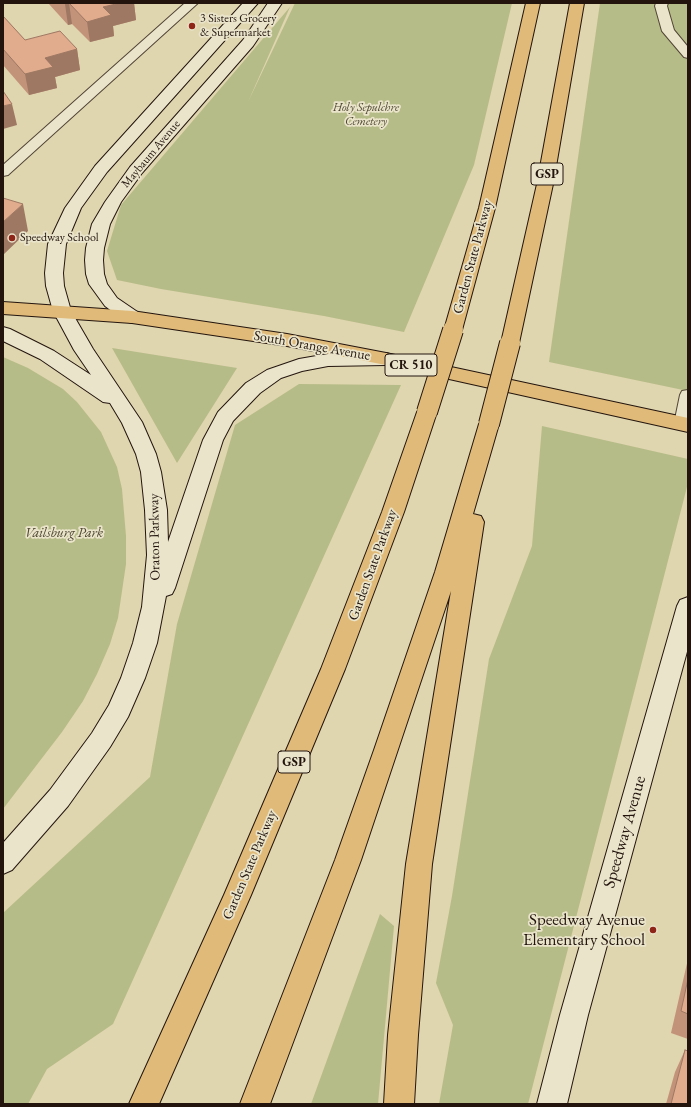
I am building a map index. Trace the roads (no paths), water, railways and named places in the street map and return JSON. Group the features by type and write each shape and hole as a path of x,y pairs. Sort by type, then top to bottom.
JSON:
{"main road":[{"name":"Maybaum Avenue","path":"62,311 55,286 54,261 64,227 80,196 112,156 252,3"},
{"name":"Maybaum Avenue","path":"132,317 111,302 98,284 95,274 94,260 95,248 101,224 113,202 136,170 248,43 275,3"},
{"name":"Garden State Parkway","path":"144,1104 237,895 333,669 390,519 427,412 453,330 487,208 533,3"},
{"name":"GSP","path":"255,1104 345,868 389,743 446,572 489,424 510,343 544,191 577,3"},
{"name":"South Orange Avenue","path":"3,308 132,317 254,335 386,359 685,425"},
{"name":"Oraton Parkway","path":"3,862 59,798 101,740 119,710 133,678 145,643 153,607 156,580 158,555 156,510 151,472 146,454 132,422 84,350 62,311"},
{"path":"3,333 47,355 122,405"},
{"path":"145,643 213,440 218,428 234,407 258,384 274,374 290,368 328,360 386,359"},
{"path":"399,1104 402,1035 421,850 489,424"},
{"name":"Speedway Avenue","path":"552,1104 574,1015 688,606"}],"lane":[{"path":"3,172 192,3"},
{"path":"662,3 661,6 668,31 688,54"},
{"path":"685,425 688,395"}],"place":[{"name":"3 Sisters Grocery & Supermarket","path":"192,26"},
{"name":"Speedway School","path":"12,238"},
{"name":"Speedway Avenue Elementary School","path":"653,930"}],"park label":[{"name":"Holy Sepulchre Cemetery","path":"366,115"},
{"name":"Vailsburg Park","path":"64,533"}]}
